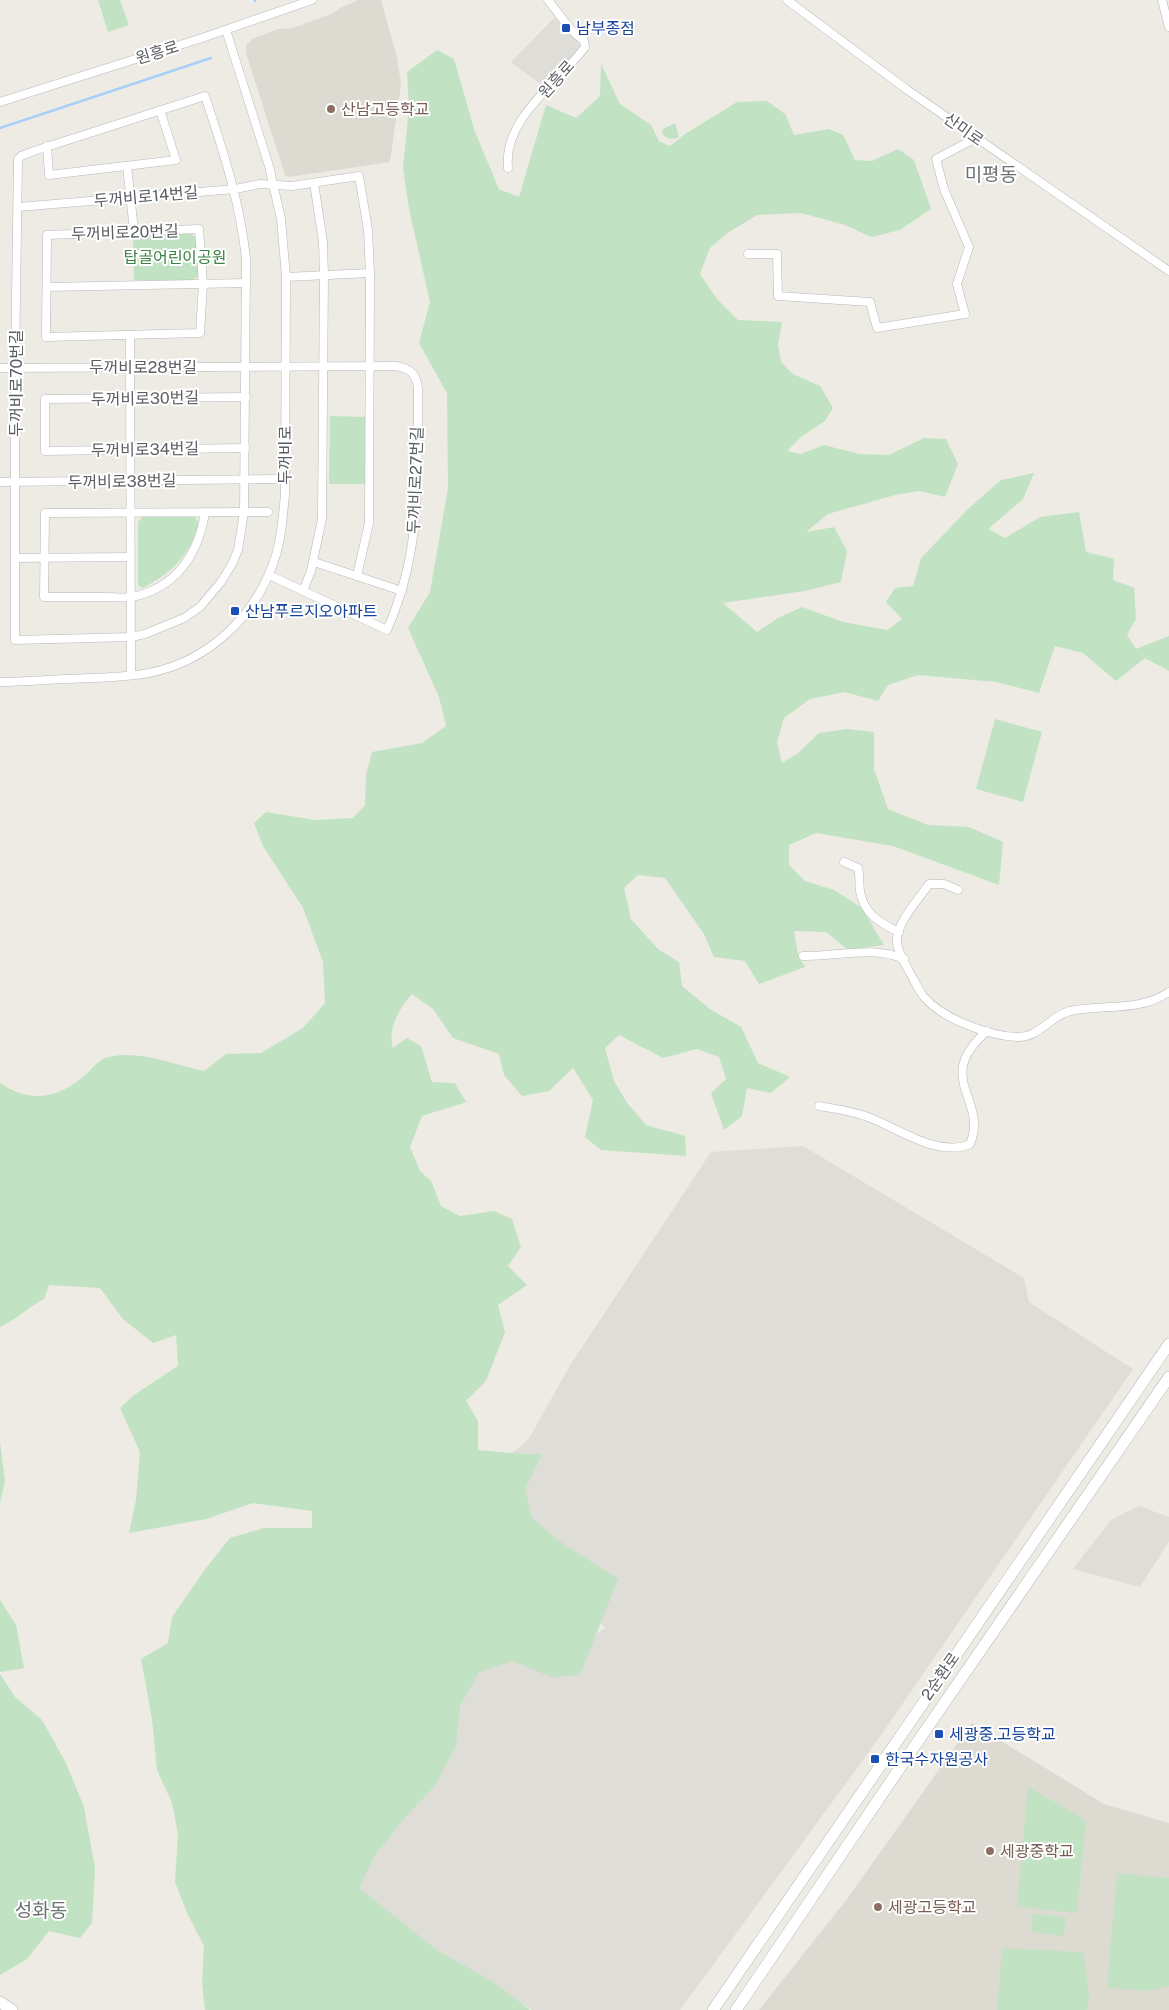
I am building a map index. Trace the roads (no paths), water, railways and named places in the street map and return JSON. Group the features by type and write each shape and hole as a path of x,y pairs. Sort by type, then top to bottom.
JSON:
{"street":[{"name":"원흥로","path":"0,102 226,30 312,0"},
{"name":"원흥로","path":"508,168 507,153 521,120 585,47 584,40 570,27 548,0"},
{"name":"산미로","path":"787,0 976,138 1169,271"},
{"path":"1162,0 1169,27"},
{"name":"두꺼비로","path":"0,682 131,675 175,666 202,653 229,632 244,616 255,602 269,575 276,555 282,531 285,479 286,277 282,228 274,184 226,30"},
{"name":"두꺼비로70번길","path":"131,637 15,640 15,368 18,159 20,156 47,146 205,96 235,189"},
{"path":"47,146 49,175 176,160 160,110"},
{"path":"748,254 777,254 778,296 870,302 877,328 965,314 957,284 969,247 944,189 936,159 976,138"},
{"path":"126,166 134,231"},
{"name":"두꺼비로14번길","path":"18,207 235,189 260,184 292,186 359,176 368,230 370,273"},
{"path":"269,575 303,591 314,562 322,518 324,276 322,242 314,183"},
{"path":"131,637 167,626 184,618 212,595 232,564 242,534 245,480 246,283 243,229 235,189"},
{"name":"두꺼비로20번길","path":"199,229 203,284 200,333 46,337 47,236 199,229"},
{"path":"286,277 370,273 369,523 357,576"},
{"path":"47,287 246,283"},
{"path":"130,335 131,675"},
{"name":"두꺼비로28번길","path":"0,368 286,366"},
{"name":"두꺼비로27번길","path":"286,366 396,366 408,368 414,374 417,381 416,518 412,549 402,591 387,630 303,591"},
{"name":"두꺼비로30번길","path":"45,451 45,399 246,398"},
{"name":"두꺼비로34번길","path":"45,451 245,448"},
{"name":"두꺼비로38번길","path":"0,482 285,479"},
{"path":"205,513 199,541 191,557 183,568 158,588 131,597 44,597 45,513 268,512"},
{"path":"15,558 130,557"},
{"path":"314,562 402,591"},
{"path":"844,862 858,868 860,893 872,916 882,924 899,932"},
{"path":"958,890 944,884 929,884 906,916 899,932 897,944 924,997 938,1010 958,1021 995,1034 1017,1038 1031,1036 1068,1012 1140,1005 1152,1002 1169,992"},
{"path":"803,956 876,951 891,953 904,959"},
{"path":"819,1106 868,1117 920,1142 938,1146 964,1147 970,1144 973,1138 973,1121 961,1068 970,1048 987,1031"},
{"name":"2순환로","path":"713,2010 1169,1344"},
{"name":"2순환로","path":"736,2010 912,1750 1169,1377"},
{"path":"0,2002 12,2010"}],"waterway":[{"path":"0,128 211,58"}],"place":[{"name":"남부종점","path":"566,28"},
{"name":"산남고등학교","path":"331,109"},
{"name":"산남푸르지오아파트","path":"235,611"},
{"name":"세광중.고등학교","path":"939,1734"},
{"name":"한국수자원공사","path":"875,1759"},
{"name":"세광중학교","path":"990,1851"},
{"name":"세광고등학교","path":"878,1907"}],"district":[{"name":"미평동","path":"991,174"},
{"name":"성화동","path":"41,1910"}],"park label":[{"name":"탑골어린이공원","path":"175,257"}]}
